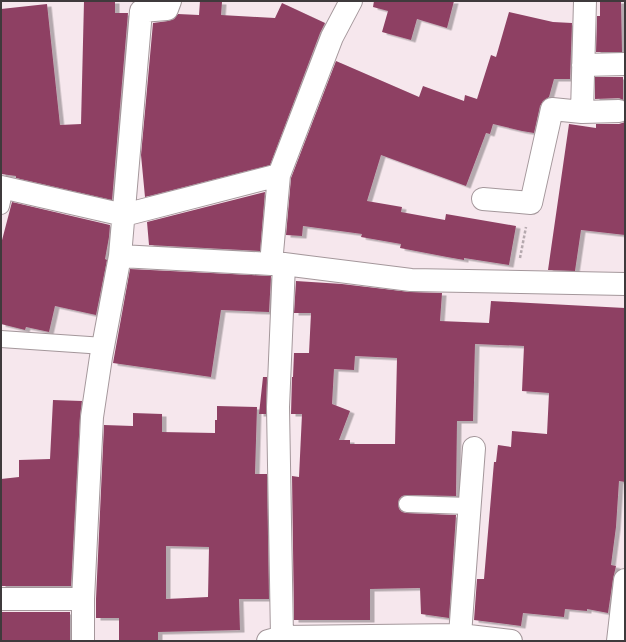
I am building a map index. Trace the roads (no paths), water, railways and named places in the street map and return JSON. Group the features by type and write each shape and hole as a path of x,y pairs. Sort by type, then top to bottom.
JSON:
{"street":[{"path":"83,641 83,599 92,417 120,256 140,11 167,9 170,1"},
{"path":"351,1 332,37 279,175 275,639 460,635 511,641"},
{"path":"582,112 585,1"},
{"path":"583,65 625,64"},
{"path":"483,199 531,203 552,109 582,112 619,111"},
{"path":"2,193 124,215 279,175"},
{"path":"120,256 278,264 411,280 625,284"},
{"path":"460,635 474,448"},
{"path":"618,641 625,580"},
{"path":"1,599 83,599"}],"lane":[{"path":"1,339 104,346"},
{"path":"407,504 470,506"}]}
